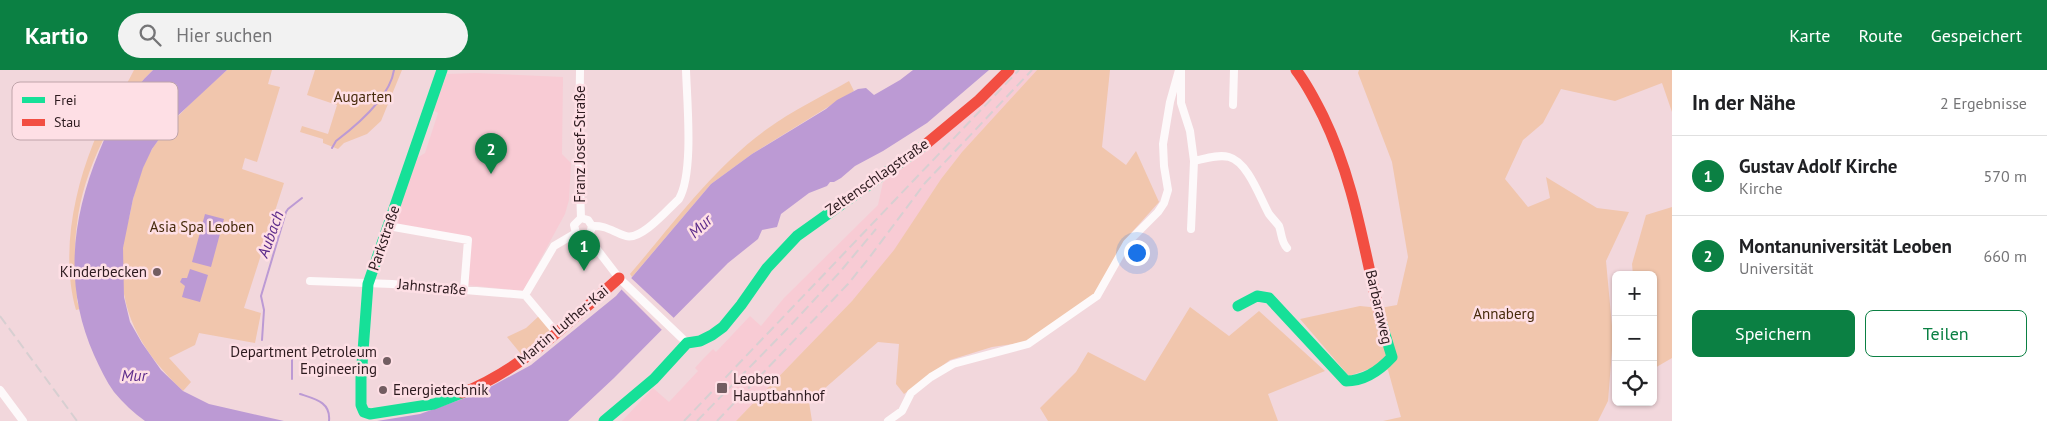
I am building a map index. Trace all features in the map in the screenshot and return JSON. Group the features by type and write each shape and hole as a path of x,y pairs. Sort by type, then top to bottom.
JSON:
{"street":[{"name":"Parkstraße","path":"364,412 361,405 360,388 368,284 442,70"},
{"name":"Franz Josef-Straße","path":"580,70 579,156 581,218"},
{"path":"592,226 604,226 624,236 632,237 648,228 680,199 683,193 688,166 686,70"},
{"name":"Zeltenschlagstraße","path":"687,343 698,343 711,337 741,306 766,269 787,246 806,229 920,148 982,97 1009,70"},
{"path":"1180,70 1181,103 1190,131 1194,161 1191,230"},
{"path":"888,421 902,411 911,394 931,377 953,364 1028,344 1097,296 1127,242 1158,212 1164,203 1168,190 1163,144 1170,102 1180,70"},
{"path":"1234,70 1234,106"},
{"name":"Barbaraweg","path":"1238,306 1252,296 1263,295 1269,298 1346,381 1354,381 1378,371 1392,357 1378,312 1366,247 1347,173 1332,134 1304,79 1296,70"},
{"path":"1194,161 1222,156 1230,157 1237,161 1253,181 1269,213 1280,228 1284,244 1287,248"},
{"path":"592,226 588,220 581,218 574,225 576,232 586,235 621,280 687,343 654,379 604,421"},
{"path":"388,226 468,240 464,290"},
{"path":"586,235 592,226"},
{"path":"556,332 525,295 554,246 576,232"},
{"name":"Martin Luther-Kai","path":"364,412 370,414 434,404 470,391 527,358 621,280"},
{"name":"Jahnstraße","path":"310,281 392,284 525,295"},
{"path":"0,390 23,421"}],"shaded area":[{"path":"1015,70 1037,70 962,152 941,179 894,251 852,301 736,421 622,421 653,388 669,402 698,371 695,368 703,359 713,349 716,352 750,316 761,326 784,298 878,205 883,182 998,88"},
{"path":"476,73 563,77 562,154 571,163 569,200 565,214 523,291 467,285 470,239 393,225 417,158 425,153 438,113 433,110 447,74"}],"green space":[{"path":"134,70 153,70 142,82 127,82"},
{"name":"Asia Spa Leoben","path":"227,70 272,70 268,84 280,87 257,162 245,158 242,169 284,183 244,308 261,313 255,343 199,333 195,345 169,358 191,382 183,391 154,360 134,327 123,290 123,243 145,162 158,140 178,140 178,117"},
{"name":"Augarten","path":"315,70 402,70 381,121 367,134 344,143 338,149 323,143 323,139 300,132 302,126 328,134 337,105 307,95"},
{"path":"1037,70 1110,70 1102,147 1126,165 1136,151 1159,202 1124,241 1095,294 1026,342 992,347 950,360 904,394 896,384 899,344 878,342 809,402 812,421 736,421 852,301 894,250 941,179 962,152"},
{"name":"Annaberg","path":"1359,70 1672,70 1672,112 1662,83 1615,101 1561,89 1543,123 1523,140 1505,179 1528,207 1550,198 1546,177 1597,208 1629,212 1606,261 1612,326 1612,350 1608,401 1598,421 1383,421 1401,417 1388,370 1369,369 1349,376 1300,319 1360,306 1380,308 1397,305 1408,257 1392,162 1358,73"},
{"path":"849,81 854,91 752,154 711,184 632,277 630,274 678,216 711,179 747,144 777,122"},
{"path":"95,140 104,140 93,162 80,204 75,253 77,301 80,309 76,310 70,269 71,226 86,163"},
{"path":"1672,207 1672,358 1657,367 1657,271 1633,271 1632,264 1646,215"},
{"path":"1190,307 1229,336 1259,311 1325,371 1268,394 1278,421 1048,421 1040,408 1076,372 1088,352 1145,381"},
{"path":"539,316 550,330 521,354 507,337 526,328"}],"water":[{"name":"Mur","path":"153,70 227,70 178,115 178,82 142,82"},
{"path":"913,70 989,70 927,123 855,166 841,178 809,193 781,214 777,227 762,230 758,239 728,263 614,378 568,421 377,421 420,414 479,393 531,365 616,296 711,184 752,154 826,109 837,100 858,89 866,88 874,95"},
{"name":"Mur","path":"104,140 158,140 143,168 133,199 123,248 124,297 130,322 142,343 161,370 183,391 209,404 284,421 145,421 125,404 111,388 84,330 75,279 77,228 82,203"},
{"path":"205,214 224,219 211,267 192,262"},
{"path":"190,269 208,275 200,302 182,297 185,286 180,282 182,278 187,278"}],"pier":[{"path":"629,276 676,320 664,332 620,288"}],"waterway":[{"name":"Aubach","path":"332,148 336,141 363,119 379,100 386,90 394,70"},
{"name":"Aubach","path":"262,340 264,310 261,296 286,212 302,198"},
{"name":"Aubach","path":"292,354 292,379"},
{"path":"300,394 325,405 329,421"}],"railway":[{"path":"684,421 1019,70"},
{"path":"717,421 848,284 925,183 1032,70"},
{"path":"697,421 790,326 839,273 876,229"},
{"path":"0,316 77,421"}],"traffic: fast":[{"path":"442,70 368,284 361,378 361,405 364,412 370,414 434,404 462,393"},
{"path":"604,421 654,379 687,343 700,341 723,327 767,268 797,236 926,144"},
{"path":"1238,306 1257,296 1269,298 1346,381 1353,381 1372,374 1392,357 1381,321"}],"traffic: jam":[{"path":"926,144 979,100 1009,70"},
{"path":"1296,70 1323,116 1343,166 1358,217 1381,321"},
{"path":"462,393 484,383 526,357 564,327 619,278"}],"place":[{"name":"Montanuniversität Leoben","path":"491,174"},
{"name":"Gustav Adolf Kirche","path":"584,271"},
{"name":"Kinderbecken","path":"157,272"},
{"name":"Department Petroleum Engineering","path":"387,361"},
{"name":"Leoben Hauptbahnhof","path":"722,388"},
{"name":"Energietechnik","path":"383,390"}]}
